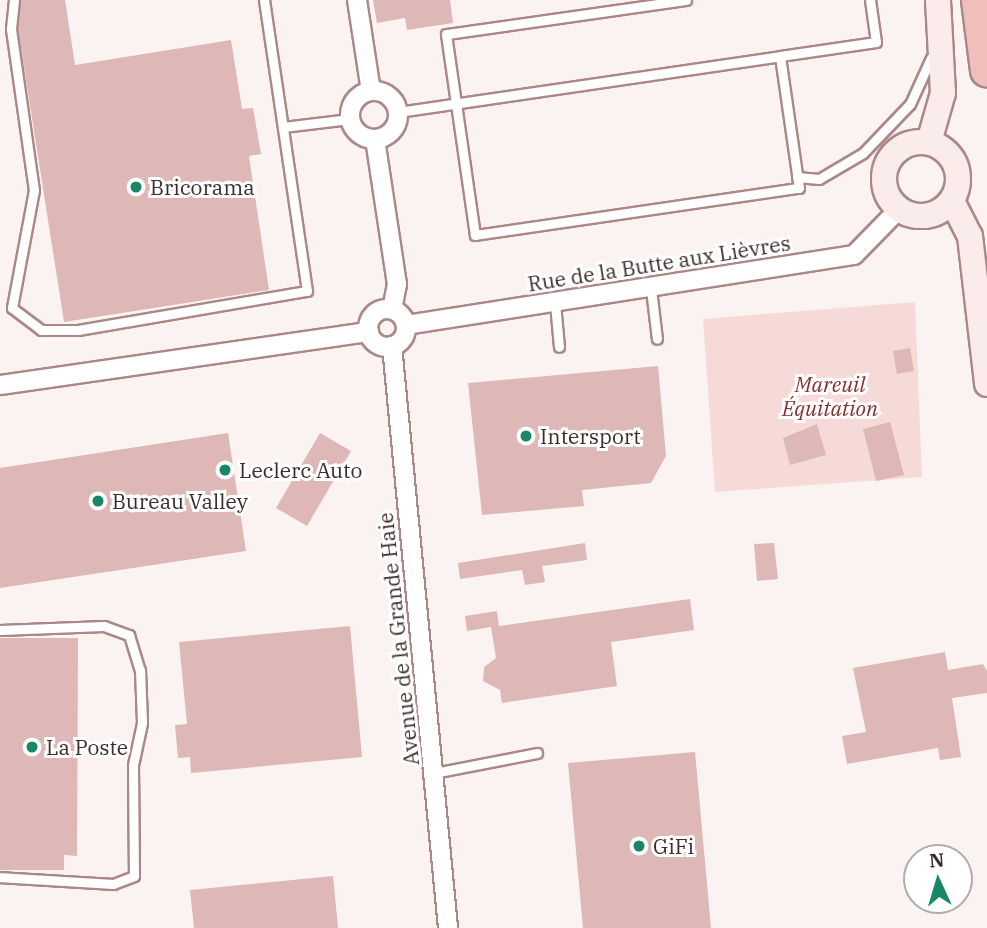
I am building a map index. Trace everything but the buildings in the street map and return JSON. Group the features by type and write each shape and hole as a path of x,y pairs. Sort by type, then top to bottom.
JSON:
{"highway":[{"path":"978,0 987,70"}],"street":[{"path":"357,0 371,91"},
{"path":"929,142 943,93 939,4"},
{"path":"371,91 391,98 398,112 395,127 375,139 356,132 350,119 354,100 371,91"},
{"path":"375,139 397,284 392,310"},
{"path":"951,201 921,216 899,209 885,188 887,164 904,146 929,142 956,165 951,201 970,236 987,384"},
{"name":"Rue de la Butte aux Lièvres","path":"406,325 651,289 855,255 899,209"},
{"path":"392,310 406,325 392,346 374,342 369,332 374,314 392,310"},
{"path":"0,385 369,332"},
{"name":"Avenue de la Grande Haie","path":"392,346 448,928"}],"lane":[{"path":"14,0 10,29 34,190 12,308 41,330 78,330 307,291 264,0"},
{"path":"686,0 446,34 475,234 799,188 780,56"},
{"path":"398,112 876,42 870,0"},
{"path":"797,177 820,179 843,168 910,104 929,73 939,4"},
{"path":"283,127 350,119"},
{"path":"651,289 657,339"},
{"path":"555,303 559,347"},
{"path":"0,630 104,626 129,635 140,670 142,723 133,765 134,876 113,884 0,877"},
{"path":"434,773 537,753"}],"green space":[{"name":"Mareuil Équitation","path":"915,302 922,477 715,492 703,319"}],"place":[{"name":"Bricorama","path":"136,187"},
{"name":"Intersport","path":"526,436"},
{"name":"Leclerc Auto","path":"225,470"},
{"name":"Bureau Valley","path":"98,501"},
{"name":"La Poste","path":"32,747"},
{"name":"GiFi","path":"639,846"}]}
